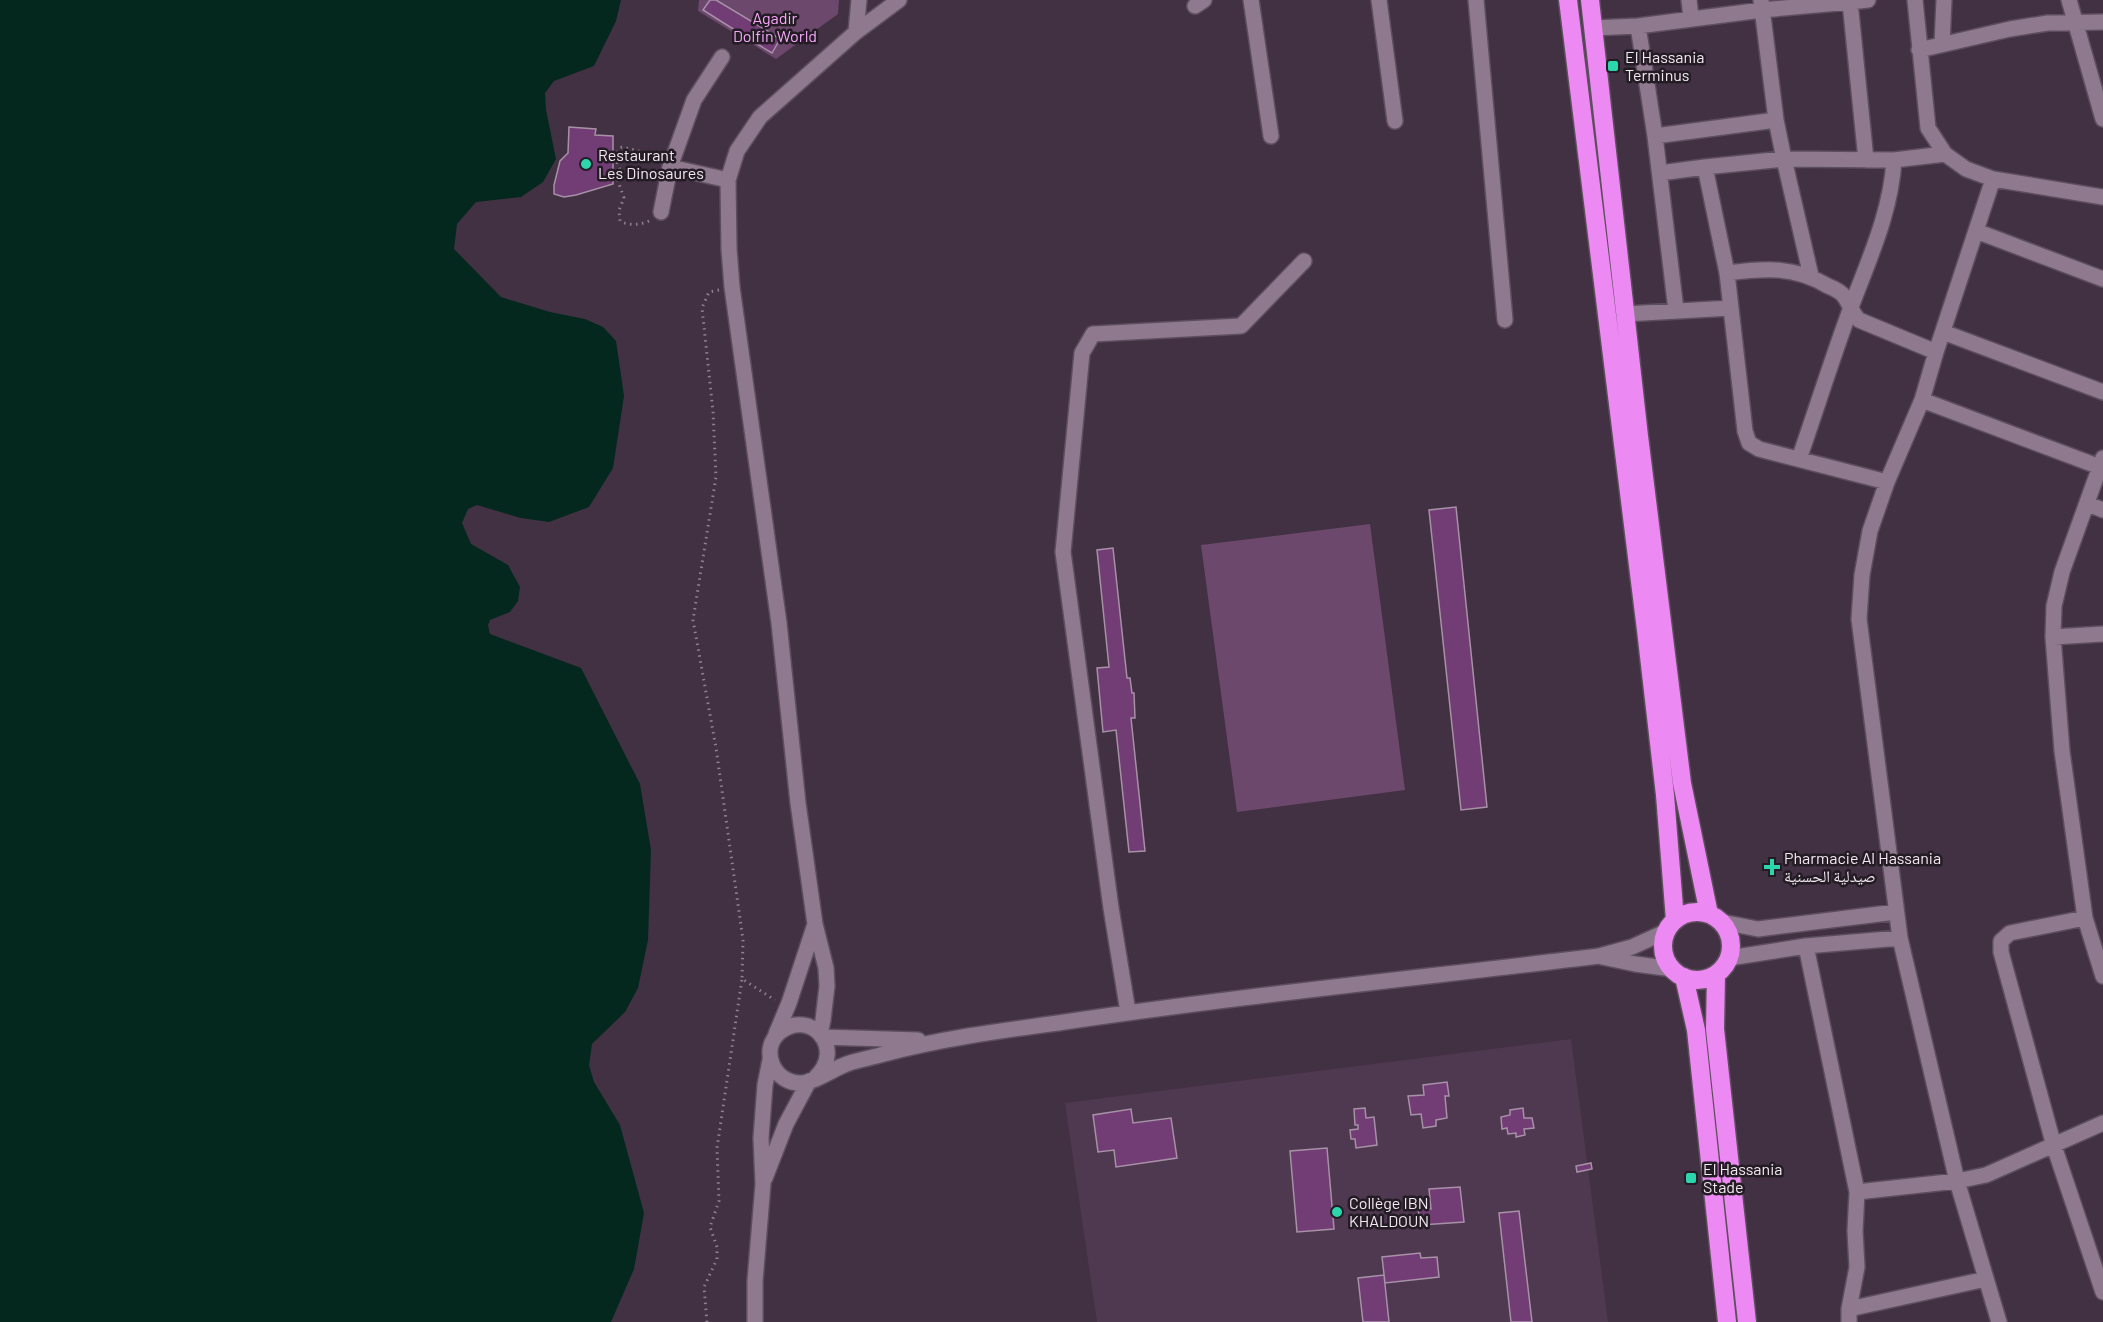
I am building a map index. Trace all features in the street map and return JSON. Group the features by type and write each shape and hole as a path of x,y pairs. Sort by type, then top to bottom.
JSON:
{"highway":[{"path":"1568,0 1646,630 1667,819 1671,925 1663,944 1666,957 1678,973 1696,1029 1727,1322"},
{"path":"1590,0 1682,783 1716,918 1730,935 1729,958 1716,975 1695,980 1678,973"},
{"path":"1671,925 1686,914 1697,912 1716,918"},
{"path":"1716,975 1715,1029 1747,1322"}],"street":[{"path":"856,32 859,0"},
{"path":"821,1035 827,986 826,968 815,924 798,803 779,623 732,287 728,180 737,151 760,117 856,32 899,0"},
{"path":"1251,0 1271,136"},
{"path":"1379,0 1395,121"},
{"path":"1476,0 1505,320"},
{"path":"1689,0 1691,18"},
{"path":"1593,28 1638,26 1761,5 1868,0"},
{"path":"1915,0 1928,128 1945,154 1966,169 1993,179 2103,198"},
{"path":"1942,44 1944,0"},
{"path":"2069,0 2103,119"},
{"path":"1850,2 1866,160"},
{"path":"1761,5 1776,120 1811,276"},
{"path":"1919,50 2048,22 2103,22"},
{"path":"1638,26 1660,173 1676,310"},
{"path":"661,212 671,163 694,100 722,57"},
{"path":"1655,136 1776,120"},
{"path":"1660,173 1784,159 1894,160 1945,154"},
{"path":"1799,459 1850,310 1875,247 1890,195 1894,160"},
{"path":"671,163 728,180"},
{"path":"1705,167 1727,273 1745,431 1749,443 1759,449 1887,483"},
{"path":"1993,179 1922,400 1887,483 1870,531 1862,575 1859,619 1900,938 1957,1181 1999,1322"},
{"path":"1976,231 2103,279"},
{"path":"1128,1012 1111,908 1063,552 1082,353 1093,334 1240,326 1304,261"},
{"path":"1727,273 1756,269 1787,270 1811,276 1844,296 1850,310 1859,320 1936,352"},
{"path":"1626,314 1731,308"},
{"path":"1943,332 2103,392"},
{"path":"1922,400 2101,462 2062,572 2054,606 2053,637 2062,751 2085,918 2103,976"},
{"path":"2088,504 2103,510"},
{"path":"2053,637 2103,634"},
{"path":"1716,918 1758,928 1896,912"},
{"path":"2085,918 2010,933 2001,941 2001,952 2054,1146 2103,1292"},
{"path":"755,1322 755,1281 763,1184 761,1138 765,1085 770,1052 815,924"},
{"path":"770,1060 778,1074 785,1079 792,1082 813,1079 847,1063 936,1041 1128,1012 1599,956 1632,947 1671,925"},
{"path":"1729,958 1806,946 1900,938"},
{"path":"1806,946 1857,1192 1855,1231 1857,1267 1849,1315 1986,1279"},
{"path":"1599,956 1678,973"},
{"path":"763,1184 786,1125 813,1079 826,1066 828,1058 826,1044 821,1035 813,1029 797,1025 782,1030 776,1036"},
{"path":"821,1035 936,1041"},
{"path":"1857,1192 1957,1181 1986,1175 2103,1123"}],"path":[{"path":"661,212 642,224 628,224 620,221 619,210 624,198 618,181 620,170 616,160 617,153 622,147 629,147 671,163"},
{"path":"707,1322 704,1287 717,1259 717,1247 710,1227 719,1201 717,1148 742,979 741,928 716,748 693,620 716,477 713,411 702,308 709,292 732,287"},
{"path":"742,979 777,1001"}],"shaded area":[{"path":"0,0 621,0 616,21 594,66 554,81 545,93 546,110 556,159 543,182 521,197 476,202 457,224 454,249 501,297 550,312 585,319 603,327 616,341 624,396 613,468 589,507 549,522 521,518 477,505 468,509 462,523 471,544 508,565 520,587 518,601 510,612 490,620 488,625 490,634 581,668 640,784 651,850 648,940 638,988 625,1012 592,1044 589,1065 594,1082 620,1125 644,1213 634,1269 611,1322 0,1322"},
{"name":"Collège IBN KHALDOUN","path":"1571,1039 1608,1322 1097,1322 1065,1103"}],"green space":[{"name":"Agadir Dolfin World","path":"699,0 839,0 838,14 776,59 698,11"},
{"path":"1370,524 1405,790 1237,812 1201,545"}],"building":[{"path":"710,0 716,0 766,30 757,44 703,10"},
{"path":"766,30 780,39 772,53 757,44"},
{"name":"Restaurant Les Dinosaures","path":"569,127 596,129 595,135 613,136 613,184 576,195 564,197 554,194 560,161 568,153"},
{"path":"1456,507 1487,807 1461,810 1429,510"},
{"path":"1113,548 1127,678 1130,678 1132,693 1134,693 1135,718 1131,718 1145,851 1129,852 1116,730 1103,732 1097,668 1109,667 1097,550"},
{"path":"1447,1082 1449,1096 1445,1096 1447,1118 1436,1120 1436,1126 1423,1128 1421,1114 1411,1115 1408,1096 1424,1095 1423,1085"},
{"path":"1365,1108 1366,1118 1374,1117 1377,1145 1356,1148 1355,1139 1351,1139 1350,1130 1358,1129 1358,1125 1355,1125 1354,1109"},
{"path":"1523,1108 1524,1118 1532,1118 1534,1128 1524,1129 1525,1135 1516,1137 1516,1133 1508,1134 1507,1128 1502,1129 1501,1117 1510,1115 1510,1110"},
{"path":"1131,1109 1133,1123 1171,1118 1177,1158 1116,1167 1114,1150 1098,1152 1093,1115"},
{"path":"1327,1148 1334,1229 1297,1232 1290,1151"},
{"path":"1591,1163 1592,1169 1577,1172 1576,1166"},
{"path":"1460,1187 1464,1222 1421,1225 1418,1209 1431,1209 1429,1189"},
{"path":"1519,1211 1532,1322 1511,1322 1499,1213"},
{"path":"1420,1253 1421,1258 1437,1257 1439,1277 1385,1283 1382,1257"},
{"path":"1384,1275 1389,1322 1363,1322 1358,1278"}],"place":[{"name":"El Hassania Terminus","path":"1613,66"},
{"name":"Restaurant Les Dinosaures","path":"586,164"},
{"name":"Pharmacie Al Hassania صيدلية الحسنية","path":"1772,867"},
{"name":"El Hassania Stade","path":"1691,1178"},
{"name":"Collège IBN KHALDOUN","path":"1337,1212"}]}
